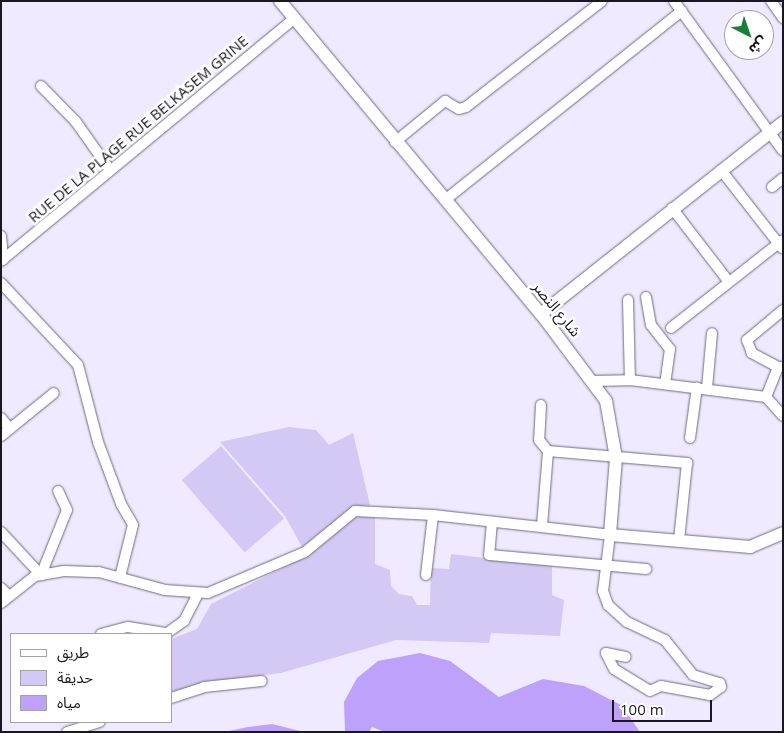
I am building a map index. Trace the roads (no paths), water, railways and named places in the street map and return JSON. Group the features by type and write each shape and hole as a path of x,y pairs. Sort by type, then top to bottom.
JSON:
{"main road":[{"name":"شارع النصر","path":"280,1 541,314 606,401 616,458 610,535"},
{"path":"541,314 672,208 783,122"},
{"path":"610,535 750,547 783,533"}],"street":[{"path":"396,142 445,101 458,109 466,108 602,1"},
{"path":"674,1 783,151"},
{"path":"771,1 783,18"},
{"path":"445,200 682,11"},
{"name":"RUE DE LA PLAGE RUE BELKASEM GRINE","path":"2,261 294,20"},
{"path":"40,86 76,122 110,170"},
{"path":"671,328 781,244 721,170"},
{"path":"772,187 783,178"},
{"path":"672,208 729,282"},
{"path":"1,236 2,261"},
{"path":"1,282 78,365 98,442 121,504 133,525 120,577"},
{"path":"646,297 651,325 670,349 665,384"},
{"path":"628,300 630,380"},
{"path":"766,397 780,367 752,352 747,340 783,310"},
{"path":"690,438 712,333"},
{"path":"591,381 630,380 702,387 766,397 783,416"},
{"path":"1,436 54,393"},
{"path":"541,405 539,440 548,451 542,526"},
{"path":"1,418 10,429"},
{"path":"548,451 687,463 679,541"},
{"path":"41,575 67,510 58,491"},
{"path":"1,588 5,599 41,575 82,572 120,577 198,593 235,585 286,562 355,511 433,515 542,526 610,535 604,566 603,597 608,605 627,622 666,640 693,675 720,683 721,688 710,694 661,686 650,691 614,669 606,653 626,657"},
{"path":"426,575 433,515"},
{"path":"492,522 489,555 646,569"},
{"path":"1,532 41,575"},
{"path":"105,633 128,627 167,633 184,622 198,593"},
{"path":"172,698 204,687 262,681"},
{"path":"67,732 79,725 93,723"}],"water":[{"path":"420,653 450,661 499,697 543,679 584,686 621,705 640,732 384,732 372,727 369,732 345,732 344,702 357,678 378,661"},
{"path":"272,724 304,732 224,732 248,727"}]}
